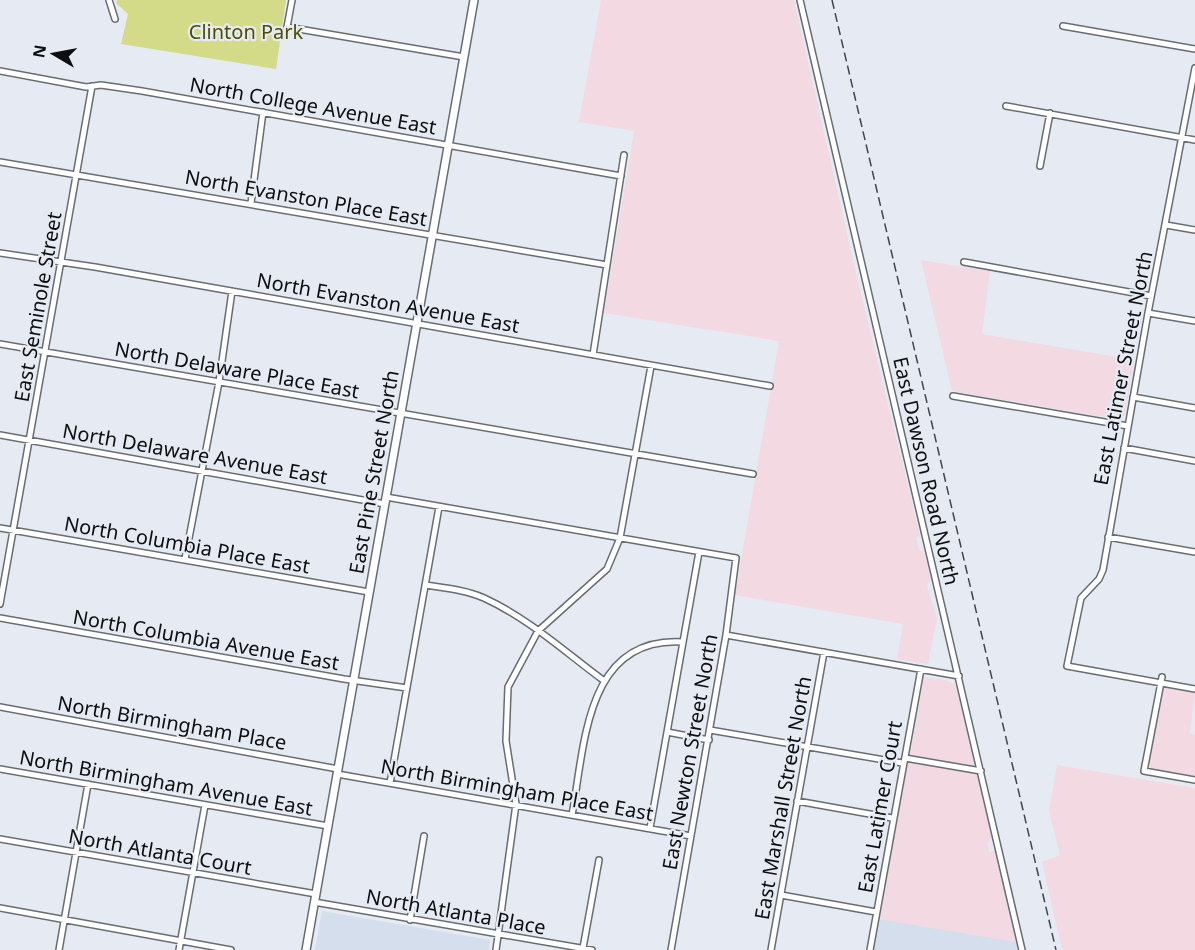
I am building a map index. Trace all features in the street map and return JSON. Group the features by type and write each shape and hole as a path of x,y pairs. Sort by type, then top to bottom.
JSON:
{"main road":[{"name":"East Pine Street North","path":"306,950 474,0"}],"street":[{"path":"109,0 115,19"},
{"path":"292,0 287,27 464,57"},
{"name":"East Dawson Road North","path":"800,0 1022,950"},
{"path":"1063,26 1195,49"},
{"name":"East Latimer Street North","path":"1161,680 1067,666 1081,598 1099,579 1108,537 1195,68"},
{"name":"North College Avenue East","path":"0,71 263,112 621,176"},
{"name":"East Seminole Street","path":"0,604 92,86"},
{"path":"1006,106 1195,140"},
{"path":"251,203 263,112"},
{"path":"1040,166 1050,113"},
{"path":"593,355 624,155"},
{"name":"North Evanston Place East","path":"0,162 251,203 607,266"},
{"path":"1166,225 1195,230"},
{"name":"North Evanston Avenue East","path":"0,253 95,267 770,386"},
{"path":"964,262 1151,296"},
{"path":"185,559 219,382 232,291"},
{"path":"1148,313 1195,321"},
{"name":"North Delaware Place East","path":"0,344 753,474"},
{"path":"496,950 516,804 506,741 508,687 538,631 607,569 620,538 651,366"},
{"path":"953,396 1128,426"},
{"path":"1133,397 1195,408"},
{"name":"North Delaware Avenue East","path":"0,435 736,558"},
{"path":"1124,448 1195,460"},
{"path":"390,783 439,507"},
{"name":"North Columbia Place East","path":"0,528 369,592"},
{"path":"1108,537 1195,552"},
{"path":"650,828 699,552"},
{"name":"East Newton Street North","path":"671,950 711,730 736,558"},
{"path":"425,585 460,590 484,598 538,631 603,680"},
{"name":"North Columbia Avenue East","path":"0,618 407,688"},
{"path":"726,635 959,676"},
{"path":"572,815 592,703 603,680 616,664 642,647 669,641 683,642"},
{"name":"East Marshall Street North","path":"771,950 825,652"},
{"name":"East Latimer Court","path":"870,950 892,818 921,669"},
{"path":"1195,689 1161,680 1144,771 1195,780"},
{"name":"North Birmingham Place","path":"0,707 337,772"},
{"path":"711,730 807,747 981,771"},
{"path":"667,732 709,740"},
{"name":"North Birmingham Avenue East","path":"0,769 328,826"},
{"name":"North Birmingham Place East","path":"337,772 691,836"},
{"path":"59,950 88,784"},
{"path":"797,801 892,818"},
{"path":"179,950 205,805"},
{"path":"410,920 424,836"},
{"name":"North Atlanta Court","path":"0,839 77,854 193,872 315,898"},
{"path":"584,948 599,860"},
{"path":"781,895 876,912"},
{"name":"North Atlanta Place","path":"315,898 410,920 592,950"},
{"path":"0,908 231,950"}],"shaded area":[{"path":"601,0 794,0 852,256 920,536 916,537 919,550 924,551 931,578 927,586 937,618 928,664 897,659 903,624 735,595 779,341 604,313 634,131 579,122"},
{"path":"921,260 990,271 982,334 1134,360 1125,415 1120,420 952,391"},
{"path":"924,677 946,680 956,685 992,837 988,843 989,852 995,851 1016,942 878,919 905,765 911,752"},
{"path":"1164,687 1195,692 1190,733 1195,735 1195,778 1151,769 1148,760"},
{"path":"1057,765 1195,788 1195,950 1062,950 1042,862 1060,855 1049,811"},
{"path":"322,911 490,940 489,950 315,950"},
{"path":"878,919 1016,942 1018,950 873,950"}],"green space":[{"name":"Clinton Park","path":"117,0 286,0 276,69 121,44 128,14 116,3"}],"railway":[{"path":"832,0 1056,950"}]}
